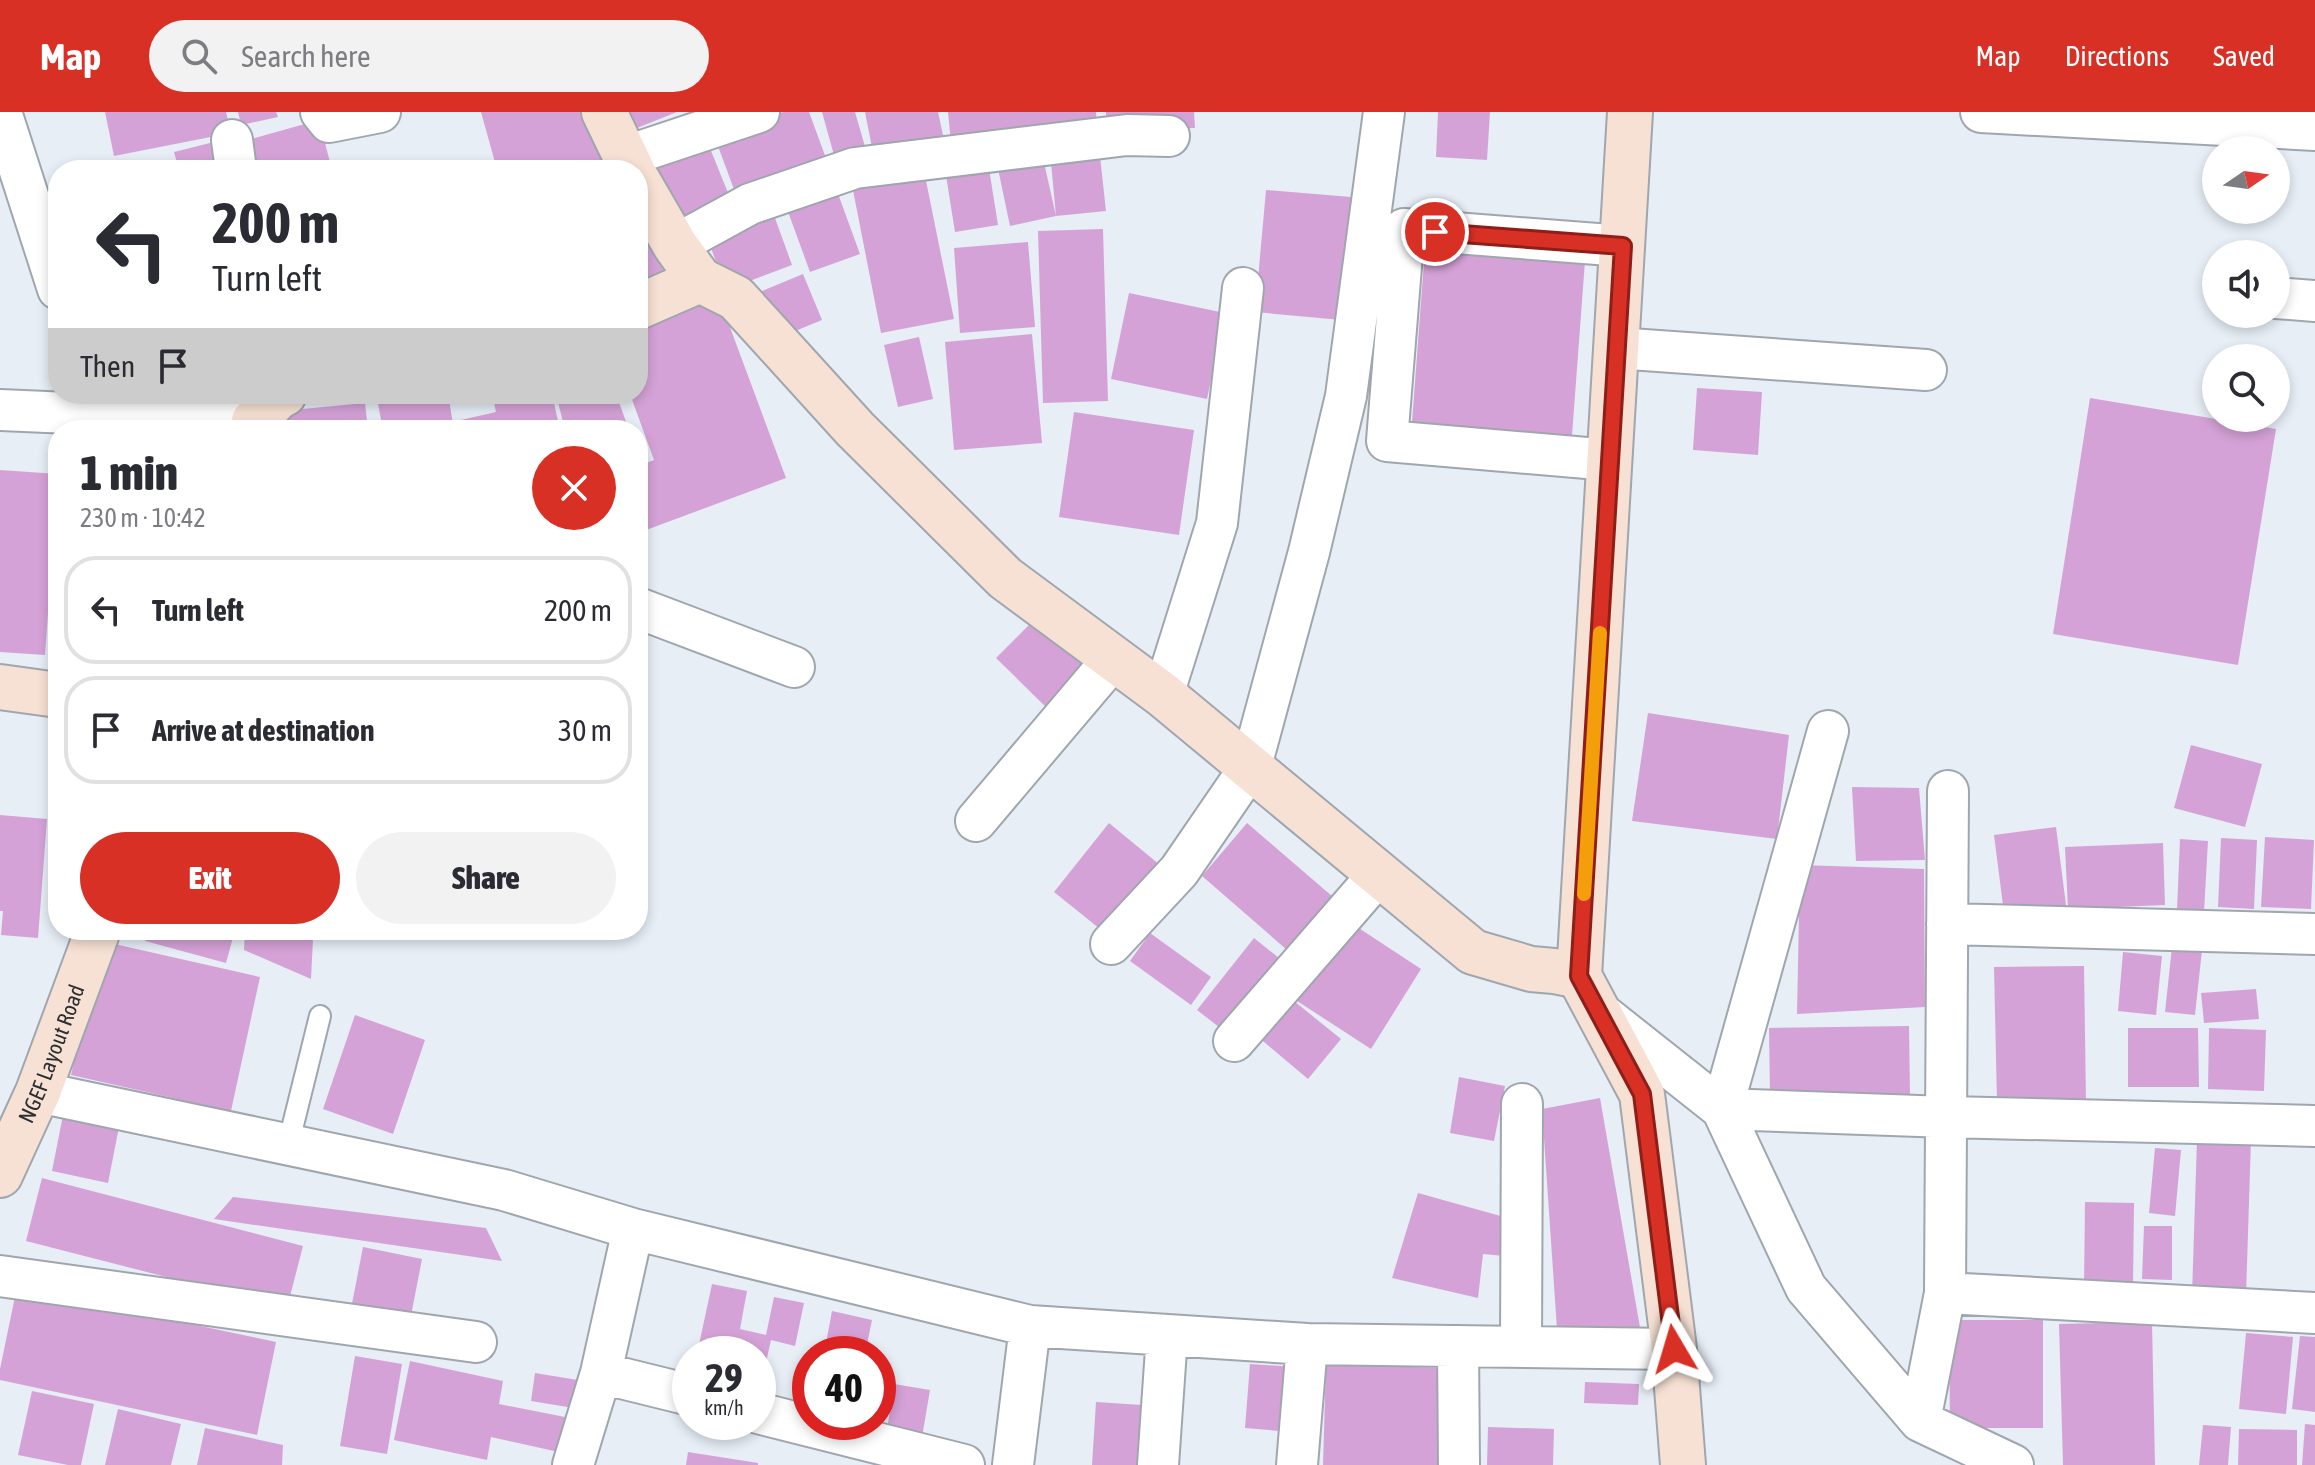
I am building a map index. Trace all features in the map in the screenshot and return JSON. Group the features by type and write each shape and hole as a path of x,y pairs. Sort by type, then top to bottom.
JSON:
{"street":[{"path":"1,112 48,258"},
{"path":"321,112 329,122 380,112"},
{"path":"604,112 627,160"},
{"path":"648,161 759,112"},
{"path":"1111,944 1179,871 1251,766 1309,552 1346,396 1384,112"},
{"path":"1630,112 1610,460 1588,993 1642,1094 1674,1349 1683,1465"},
{"path":"1981,112 2315,130"},
{"path":"648,298 750,204 855,168 1127,135 1169,136"},
{"path":"648,197 687,262 736,298 855,429 1005,578 1163,695 1473,952 1531,969 1554,971 1588,993 1722,1109 1806,1288 1920,1421 2013,1465"},
{"path":"1610,460 1387,441 1404,229 1623,246"},
{"path":"1163,695 1217,523 1243,288"},
{"path":"2290,299 2315,301"},
{"path":"1616,348 1926,370"},
{"path":"0,410 270,407"},
{"path":"648,612 794,667"},
{"path":"976,821 1114,658"},
{"path":"0,687 48,694"},
{"path":"1722,1109 1828,731"},
{"path":"1920,1421 1945,1293 1948,791"},
{"path":"1234,1041 1379,874"},
{"path":"1947,924 2315,934"},
{"name":"NGEF Layout Road","path":"0,1175 38,1092 94,940"},
{"path":"38,1092 504,1190 633,1229 1030,1326 1307,1344 1674,1349"},
{"path":"1521,1347 1522,1104"},
{"path":"1722,1109 2315,1126"},
{"path":"573,1465 601,1373 633,1229"},
{"path":"0,1276 476,1342"},
{"path":"1945,1293 2315,1313"},
{"path":"1013,1465 1030,1326"},
{"path":"1158,1465 1167,1335"},
{"path":"1297,1465 1307,1344"},
{"path":"1458,1346 1459,1465"},
{"path":"601,1373 672,1391"},
{"path":"776,1418 964,1465"}],"lane":[{"path":"288,1145 320,1016"}],"building":[{"path":"105,112 226,112 231,133 114,156"},
{"path":"238,112 276,112 278,117 241,125"},
{"path":"481,112 595,112 607,160 494,160"},
{"path":"613,112 677,112 622,134"},
{"path":"783,112 809,112 830,169 739,203 715,138"},
{"path":"822,112 855,112 868,157 837,166"},
{"path":"865,112 938,112 946,149 875,163"},
{"path":"948,112 1096,112 1098,135 952,153"},
{"path":"1106,112 1194,112 1195,128 1106,130"},
{"path":"1438,112 1490,112 1487,160 1436,157"},
{"path":"319,120 329,160 254,160 248,140"},
{"path":"705,136 735,210 678,232 648,159"},
{"path":"222,140 227,160 176,160 174,152"},
{"path":"1099,147 1106,211 1056,216 1050,152"},
{"path":"1041,149 1056,216 1010,226 996,159"},
{"path":"987,156 998,225 955,232 944,163"},
{"path":"923,166 954,319 881,333 851,180"},
{"path":"833,180 860,254 810,272 783,198"},
{"path":"1266,190 1351,197 1341,320 1255,312"},
{"path":"771,207 792,265 726,290 705,231"},
{"path":"1103,229 1108,401 1043,403 1038,231"},
{"path":"648,230 667,280 648,287"},
{"path":"1028,242 1035,327 960,333 954,248"},
{"path":"1425,248 1585,261 1571,449 1411,436"},
{"path":"803,274 822,320 788,334 750,296"},
{"path":"1129,293 1225,313 1207,399 1111,379"},
{"path":"718,295 786,478 648,529 648,462 654,460 648,444 648,420 639,420 634,404 648,404 648,321"},
{"path":"1032,334 1042,443 954,450 945,342"},
{"path":"919,337 933,399 898,407 884,345"},
{"path":"1697,388 1762,392 1758,455 1693,450"},
{"path":"2090,398 2202,417 2202,432 2276,432 2238,665 2053,634"},
{"path":"182,404 209,404 183,408"},
{"path":"365,404 367,420 272,420 271,412"},
{"path":"378,404 450,404 452,420 381,420"},
{"path":"494,404 554,404 558,420 461,420 496,412"},
{"path":"558,404 620,404 625,420 562,420"},
{"path":"1074,412 1194,430 1179,535 1059,517"},
{"path":"0,470 48,473 45,655 0,652"},
{"path":"1036,618 1090,671 1051,712 996,658"},
{"path":"1648,713 1789,735 1777,839 1632,821"},
{"path":"2191,745 2262,764 2245,827 2174,808"},
{"path":"1852,787 1919,788 1925,860 1856,861"},
{"path":"0,815 47,819 38,938 1,935"},
{"path":"1109,823 1160,865 1105,933 1054,892"},
{"path":"1247,823 1340,903 1294,956 1202,876"},
{"path":"2056,827 2067,913 2005,921 1994,835"},
{"path":"2265,837 2314,840 2311,909 2261,907"},
{"path":"2221,838 2257,840 2254,909 2218,907"},
{"path":"2180,839 2208,841 2204,912 2177,910"},
{"path":"2163,843 2165,905 2068,909 2065,847"},
{"path":"1800,865 1924,869 1925,1007 1797,1014"},
{"path":"1345,919 1421,969 1371,1049 1294,999"},
{"path":"1150,933 1211,977 1191,1005 1130,961"},
{"path":"1254,938 1284,962 1228,1034 1197,1010"},
{"path":"145,940 232,940 226,963"},
{"path":"244,940 313,940 311,979 244,950"},
{"path":"101,941 260,977 231,1111 71,1075"},
{"path":"2172,947 2202,950 2195,1015 2165,1012"},
{"path":"2123,952 2162,956 2156,1015 2118,1011"},
{"path":"2084,966 2086,1101 1997,1102 1994,967"},
{"path":"2256,989 2259,1019 2204,1023 2201,993"},
{"path":"1289,997 1341,1039 1308,1079 1257,1036"},
{"path":"355,1015 425,1040 393,1134 323,1109"},
{"path":"1909,1026 1910,1094 1770,1096 1769,1028"},
{"path":"2128,1028 2198,1028 2199,1087 2128,1087"},
{"path":"2209,1028 2266,1030 2264,1091 2208,1089"},
{"path":"1459,1077 1505,1086 1494,1141 1450,1133"},
{"path":"1600,1098 1642,1339 1558,1344 1542,1109"},
{"path":"64,1110 120,1122 108,1183 52,1171"},
{"path":"2197,1139 2251,1140 2246,1296 2192,1295"},
{"path":"2155,1148 2181,1150 2175,1216 2149,1213"},
{"path":"42,1178 303,1246 287,1308 26,1241"},
{"path":"1418,1193 1515,1220 1515,1257 1483,1254 1478,1298 1392,1278"},
{"path":"233,1197 486,1228 502,1261 214,1219"},
{"path":"2085,1202 2134,1203 2133,1287 2084,1286"},
{"path":"2144,1226 2172,1226 2172,1280 2142,1279"},
{"path":"363,1247 422,1259 409,1326 350,1314"},
{"path":"712,1284 747,1291 740,1329 766,1335 774,1297 804,1303 797,1336 792,1336 792,1345 776,1341 776,1336 701,1336"},
{"path":"17,1287 276,1342 257,1435 0,1380"},
{"path":"832,1311 872,1320 869,1336 827,1336"},
{"path":"1949,1320 2043,1320 2043,1428 1950,1428"},
{"path":"2152,1322 2155,1465 2063,1465 2059,1324"},
{"path":"2246,1333 2293,1337 2286,1414 2239,1409"},
{"path":"2300,1336 2315,1337 2315,1412 2292,1409"},
{"path":"355,1356 402,1364 387,1454 340,1446"},
{"path":"410,1361 503,1381 499,1404 570,1418 563,1453 491,1437 487,1460 394,1440"},
{"path":"1250,1364 1296,1367 1291,1432 1245,1428"},
{"path":"1326,1364 1442,1368 1439,1465 1323,1465"},
{"path":"535,1373 590,1382 586,1410 531,1401"},
{"path":"1585,1382 1639,1384 1638,1405 1584,1403"},
{"path":"896,1384 930,1390 920,1449 885,1443 885,1440 896,1440"},
{"path":"32,1391 94,1404 81,1465 18,1455"},
{"path":"1096,1402 1157,1406 1153,1465 1092,1465"},
{"path":"118,1409 181,1424 171,1465 105,1465"},
{"path":"2305,1424 2315,1425 2315,1465 2302,1465"},
{"path":"2203,1425 2231,1427 2228,1465 2199,1465"},
{"path":"1488,1427 1554,1429 1553,1465 1487,1465"},
{"path":"205,1428 283,1445 282,1465 197,1465"},
{"path":"2239,1429 2297,1430 2297,1465 2238,1465"},
{"path":"688,1452 758,1463 758,1465 686,1465"}],"slow traffic":[{"path":"1584,894 1600,633"}],"route":[{"path":"1435,232 1623,246 1579,976 1642,1094 1674,1349"}]}
